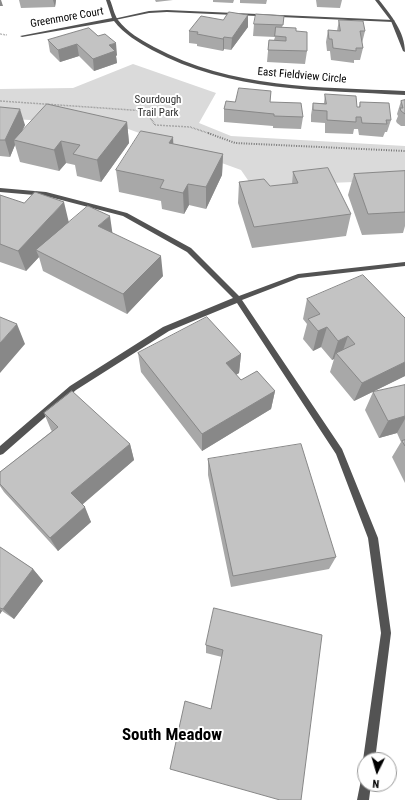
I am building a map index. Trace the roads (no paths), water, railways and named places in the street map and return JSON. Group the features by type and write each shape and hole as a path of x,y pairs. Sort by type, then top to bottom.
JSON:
{"street":[{"name":"East Fieldview Circle","path":"108,0 115,19 133,37 159,54 201,70 266,85 405,92"},
{"path":"377,0 393,21 405,51"},
{"name":"Greenmore Court","path":"22,36 149,12 167,11 393,21"},
{"path":"0,190 46,194 125,214 189,250 238,299 340,452 373,538 386,633 370,752"},
{"path":"0,451 73,388 166,329 298,276 405,264"}],"district":[{"name":"South Meadow","path":"172,736"}],"park label":[{"name":"Sourdough Trail Park","path":"158,106"}]}
